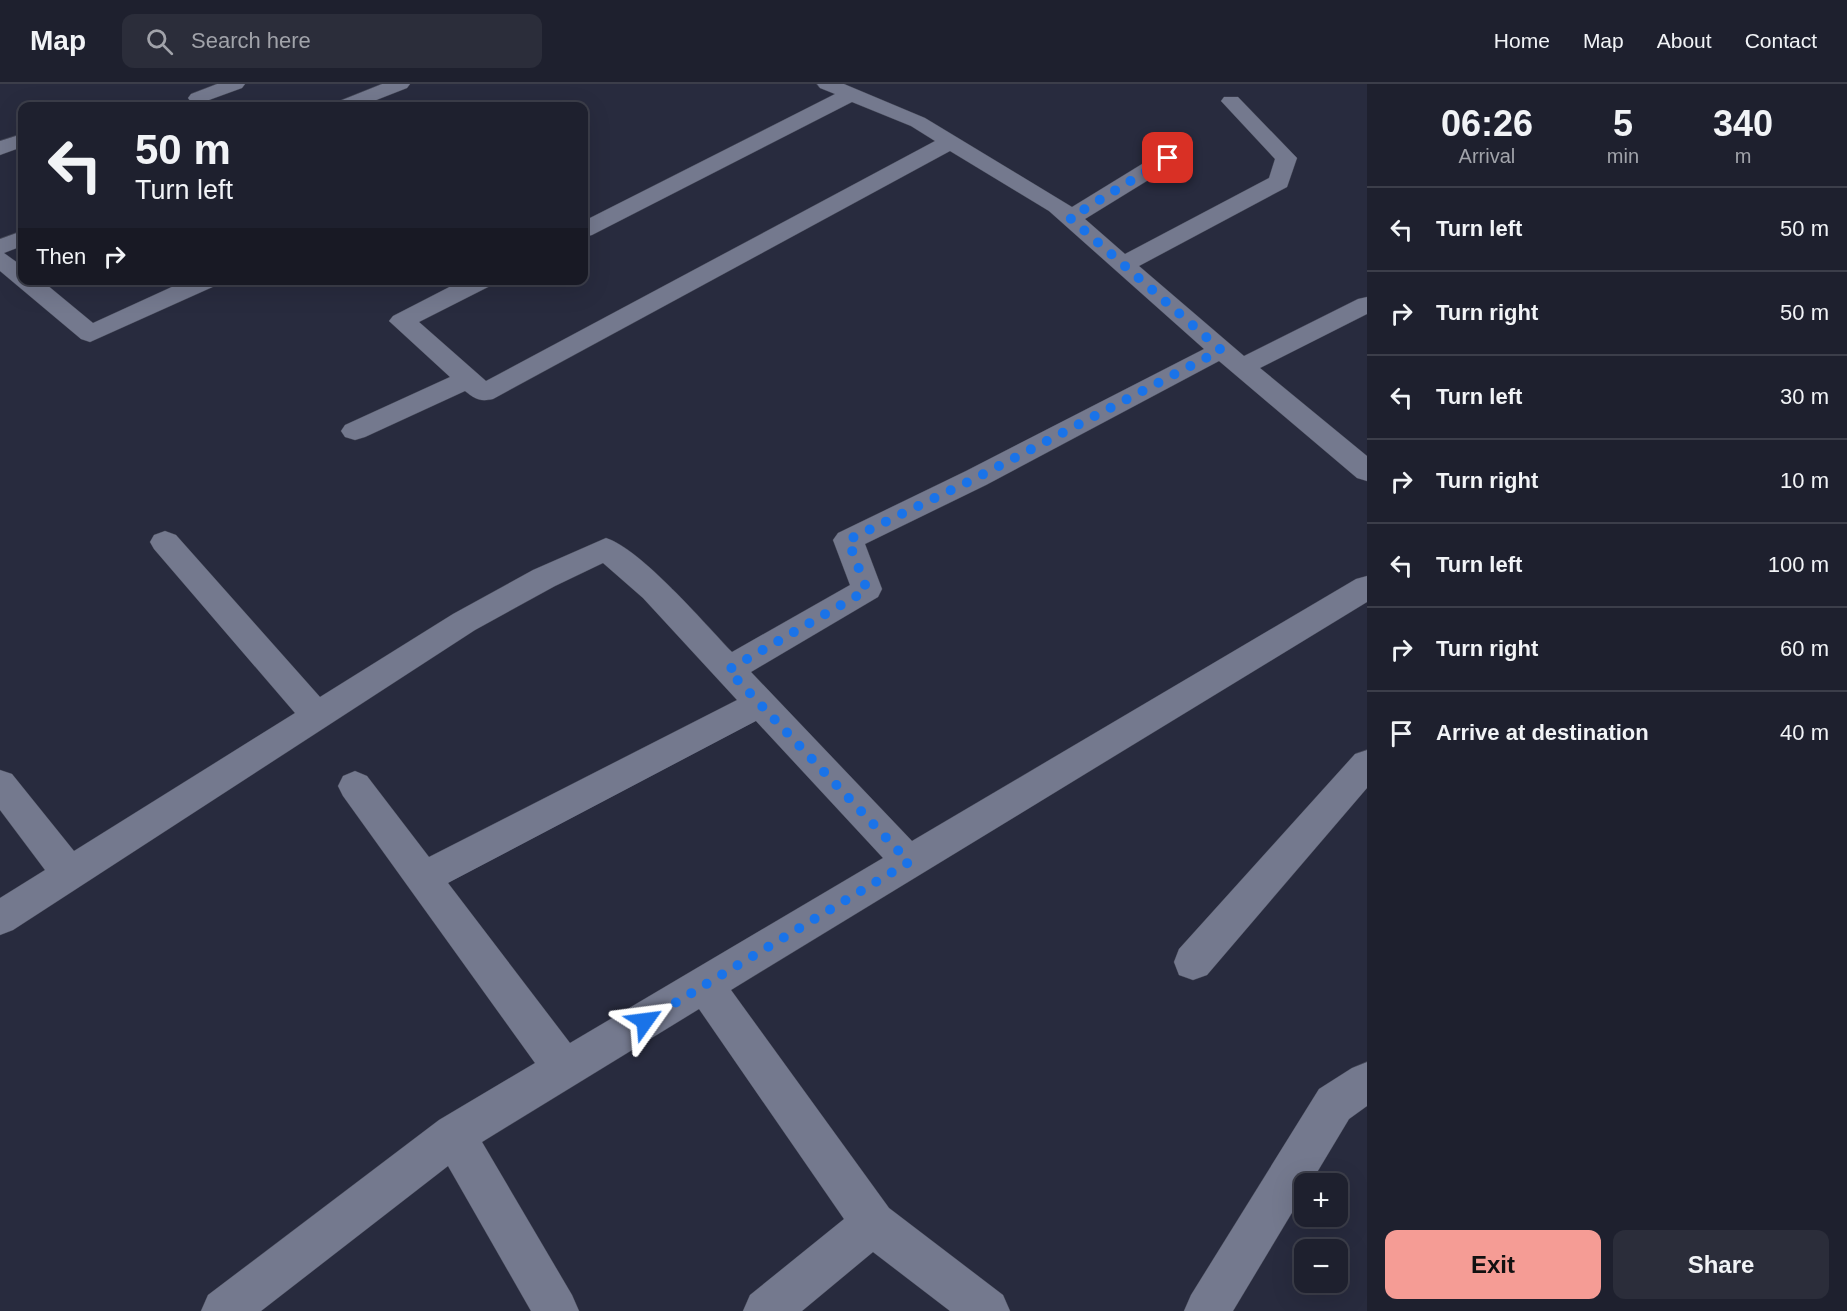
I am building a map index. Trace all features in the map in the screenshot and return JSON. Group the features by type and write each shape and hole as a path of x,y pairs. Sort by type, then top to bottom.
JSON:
{"street":[{"path":"198,98 236,84"},
{"path":"354,102 400,84"},
{"path":"827,84 918,122 1057,207 1221,350 1363,463"},
{"path":"588,228 851,94"},
{"path":"1123,266 1279,182 1286,158 1231,101"},
{"path":"0,149 18,142"},
{"path":"473,285 402,321 484,393 950,142"},
{"path":"1070,218 1168,158"},
{"path":"0,247 18,240"},
{"path":"0,259 18,274"},
{"path":"31,285 90,334 197,285"},
{"path":"1242,367 1367,304"},
{"path":"728,670 867,590 848,540 976,478 1221,350"},
{"path":"355,431 468,379"},
{"path":"165,542 317,716"},
{"path":"0,918 464,622 544,578 606,549 654,590 909,862"},
{"path":"224,1311 454,1135 1367,587"},
{"path":"422,878 760,704"},
{"path":"1193,962 1367,764"},
{"path":"0,784 69,873"},
{"path":"355,786 564,1069"},
{"path":"705,985 873,1224 987,1311"},
{"path":"1207,1311 1334,1104 1367,1082"},
{"path":"454,1135 556,1311"},
{"path":"766,1311 873,1224"}],"route":[{"path":"645,1021 909,862 728,670 867,590 848,540 976,478 1221,350 1070,218 1168,158"}]}
